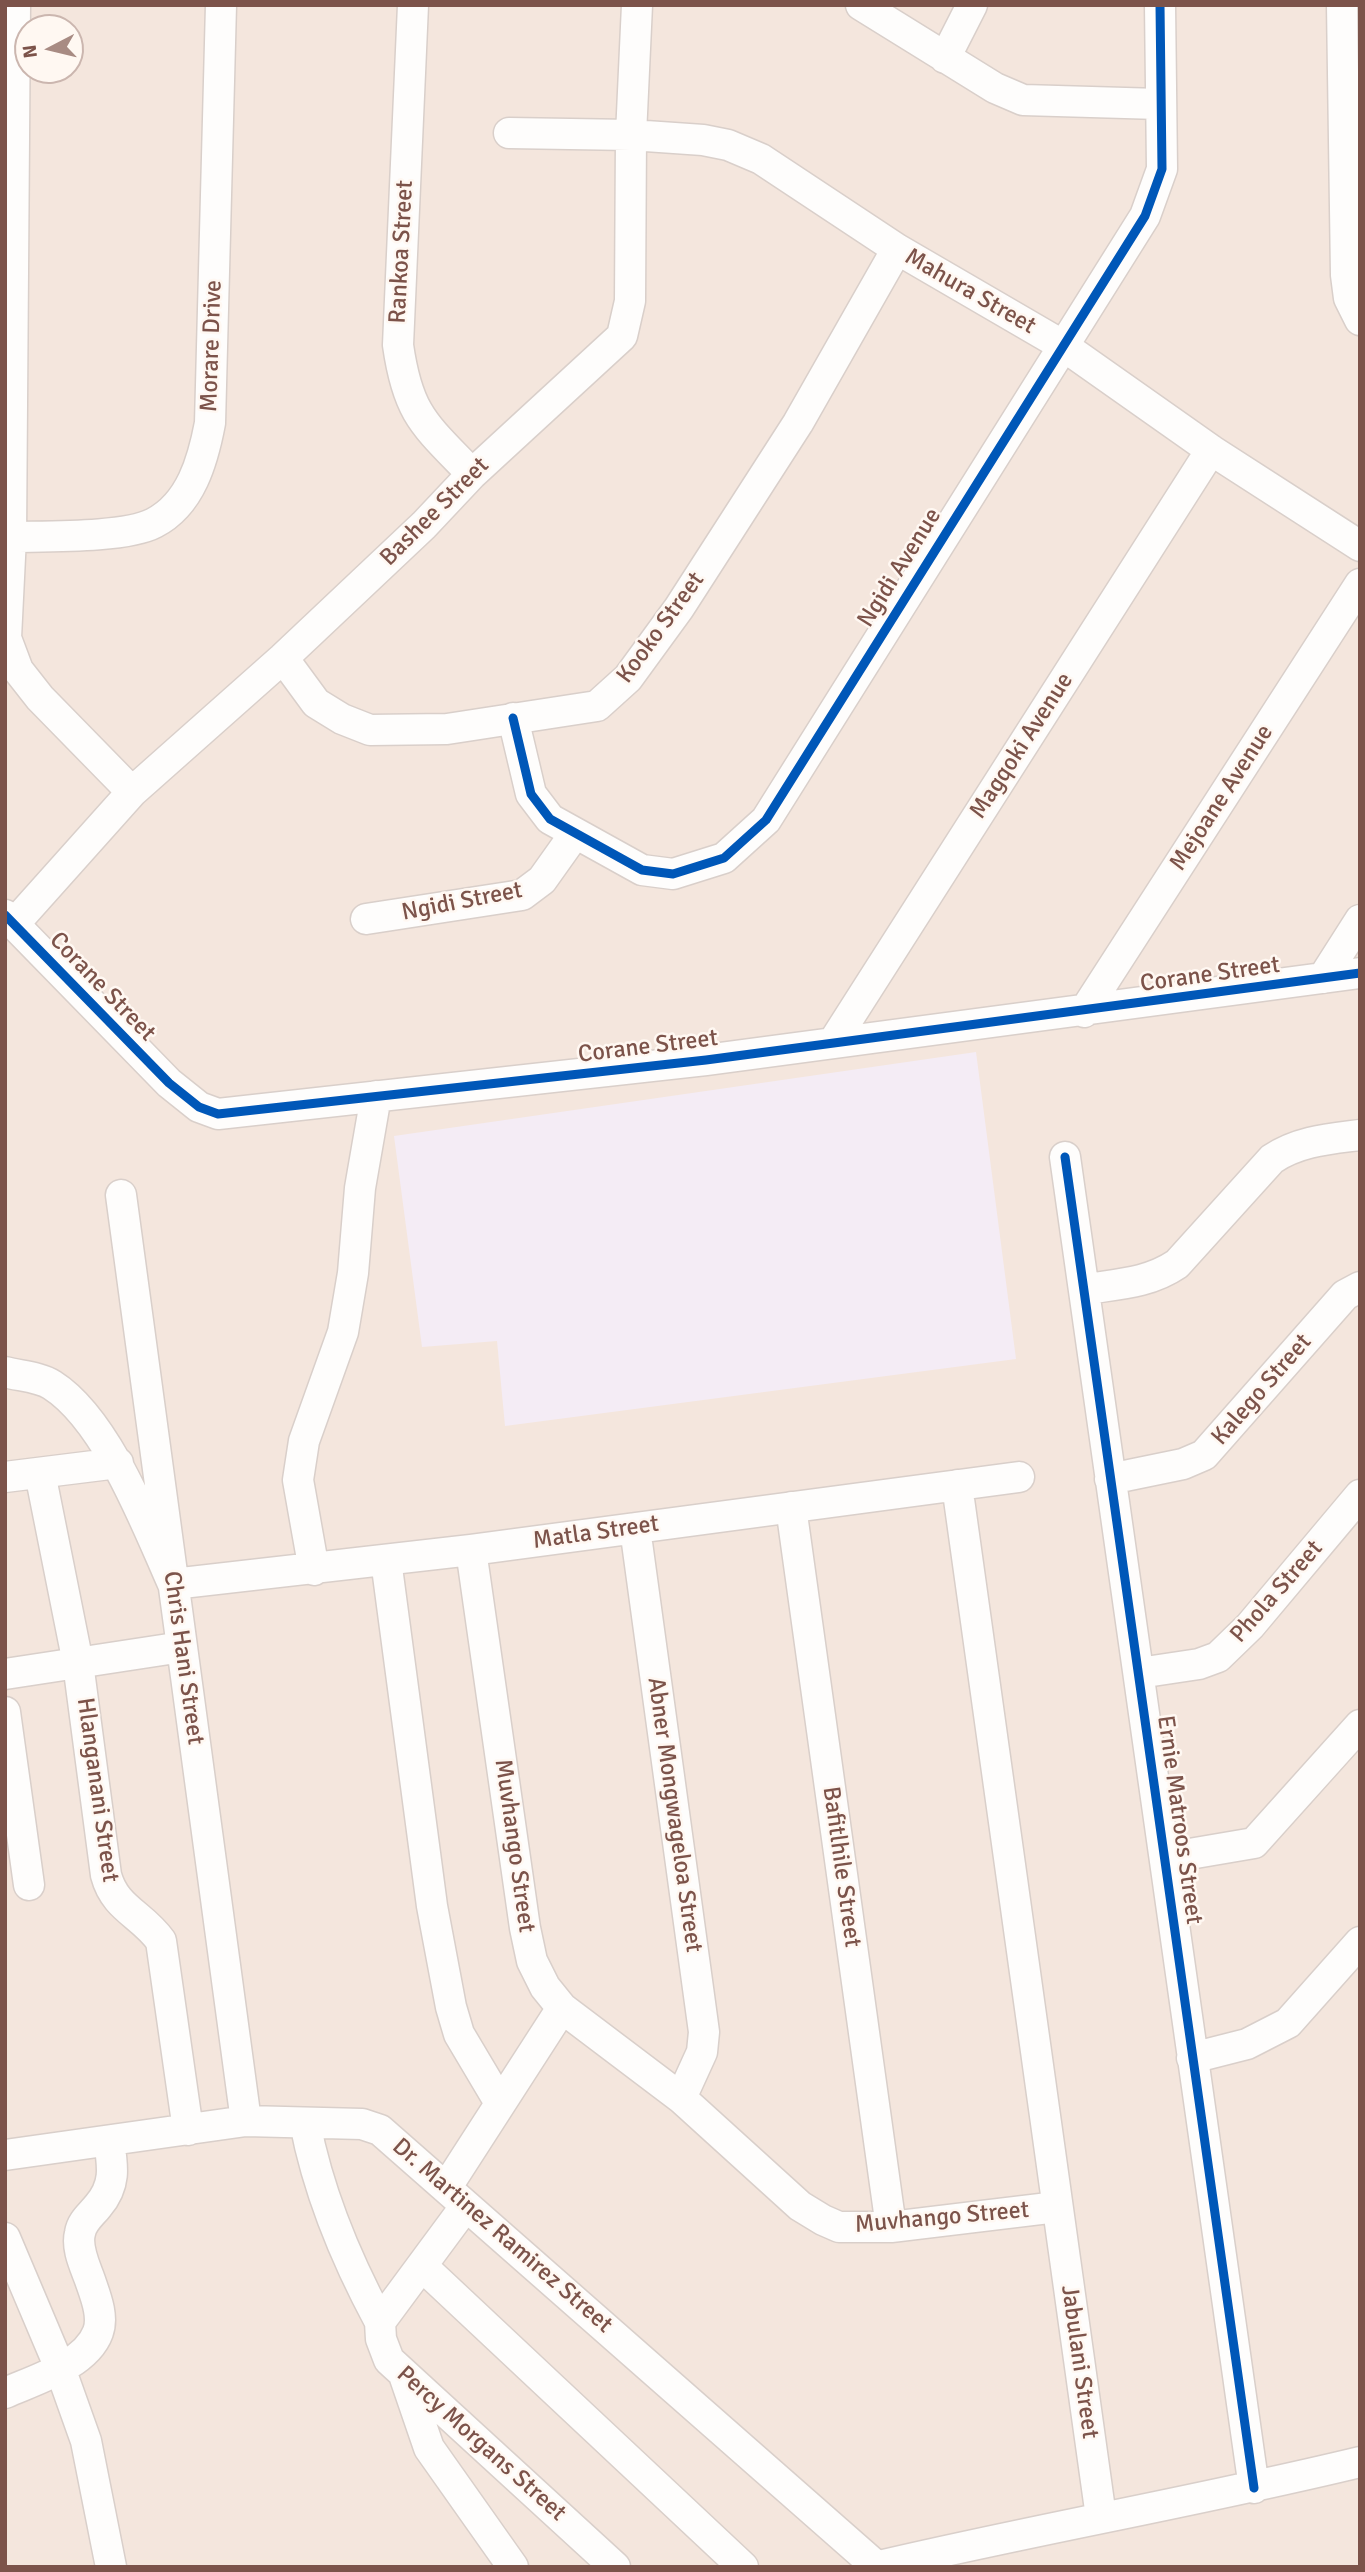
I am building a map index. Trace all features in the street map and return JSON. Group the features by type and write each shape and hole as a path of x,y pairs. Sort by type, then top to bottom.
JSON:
{"street":[{"path":"15,5 11,537 6,638 18,670 40,698 132,792"},
{"name":"Morare Drive","path":"11,537 103,534 154,523 191,486 204,456 210,423 221,5"},
{"name":"Rankoa Street","path":"413,5 398,345 403,379 411,404 421,421 472,474"},
{"name":"Bashee Street","path":"10,919 132,792 283,658 424,525 472,474 622,336 630,301 631,135 636,5"},
{"path":"860,5 945,58 1023,100 1159,104"},
{"path":"945,58 972,5"},
{"name":"Ngidi Avenue","path":"513,718 531,794 550,819 574,835 642,870 673,874 724,858 766,820 1145,216 1157,189 1162,169 1159,104 1160,5"},
{"path":"1342,5 1346,275 1349,298 1360,320"},
{"name":"Mahura Street","path":"509,133 631,135 703,141 743,150 897,250 1062,345 1211,450 1360,546"},
{"name":"Kooko Street","path":"283,658 316,703 342,719 370,730 447,729 597,706 628,678 679,608 798,423 897,250"},
{"name":"Magqoki Avenue","path":"834,1041 1211,450"},
{"name":"Mejoane Avenue","path":"1084,1012 1360,584"},
{"name":"Ngidi Street","path":"366,919 522,895 542,880 574,835"},
{"name":"Corane Street","path":"10,919 169,1083 198,1107 218,1114 706,1060 834,1041 1084,1012 1360,973"},
{"path":"1323,978 1360,920"},
{"path":"314,1570 298,1480 304,1441 343,1332 353,1273 360,1188 376,1096"},
{"path":"1086,1289 1151,1280 1177,1264 1272,1159 1287,1149 1306,1143 1360,1135"},
{"name":"Ernie Matroos Street","path":"1065,1157 1086,1289 1110,1479 1254,2488"},
{"name":"Chris Hani Street","path":"121,1195 246,2122"},
{"name":"Kalego Street","path":"1110,1479 1183,1464 1204,1455 1345,1295 1360,1287"},
{"path":"5,1373 51,1384 72,1403 118,1463 173,1584"},
{"path":"5,1477 118,1463"},
{"name":"Hlanganani Street","path":"40,1473 78,1663 106,1875 113,1896 152,1928 161,1941 188,2130"},
{"name":"Matla Street","path":"173,1584 314,1570 1019,1477"},
{"name":"Muvhango Street","path":"471,1550 525,1928 532,1961 545,1987 562,2008 681,2098 800,2206 839,2227 891,2227 1057,2207 957,1485"},
{"name":"Phola Street","path":"1139,1672 1199,1664 1219,1657 1250,1626 1360,1495"},
{"name":"Bafitlhile Street","path":"791,1507 891,2227"},
{"name":"Abner Mongwageloa Street","path":"635,1528 704,2032 702,2052 681,2098"},
{"path":"386,1560 432,1906 451,2007 459,2034 500,2102"},
{"path":"5,1674 182,1647"},
{"path":"5,1712 29,1885"},
{"path":"1166,1858 1254,1843 1360,1725"},
{"path":"1192,2059 1247,2044 1288,2023 1360,1942"},
{"path":"380,2322 422,2266 500,2102 562,2008"},
{"name":"Dr. Martinez Ramirez Street","path":"5,2155 246,2122 362,2123 380,2130 876,2567"},
{"name":"Percy Morgans Street","path":"305,2123 313,2165 361,2288 380,2322 380,2339 389,2360 615,2567"},
{"path":"5,2393 60,2368 90,2347 99,2331 100,2316 80,2251 79,2234 85,2221 111,2188 113,2172 109,2141"},
{"name":"Jabulani Street","path":"1057,2207 1101,2517"},
{"path":"5,2238 60,2368 86,2441 111,2567"},
{"path":"422,2266 743,2567"},
{"path":"405,2376 429,2448 513,2567"},
{"path":"876,2567 963,2557 1101,2517 1254,2488 1360,2462"}],"shaded area":[{"path":"5,5 1360,5 1360,2567 5,2567"},
{"path":"976,1052 1016,1359 505,1426 497,1341 422,1347 394,1136"}],"cycle path":[{"path":"513,718 531,794 550,819 642,870 673,874 724,858 766,820 1145,216 1162,169 1160,5"},
{"path":"5,915 169,1083 199,1107 218,1114 706,1060 1360,973"},
{"path":"1065,1157 1254,2488"}]}
